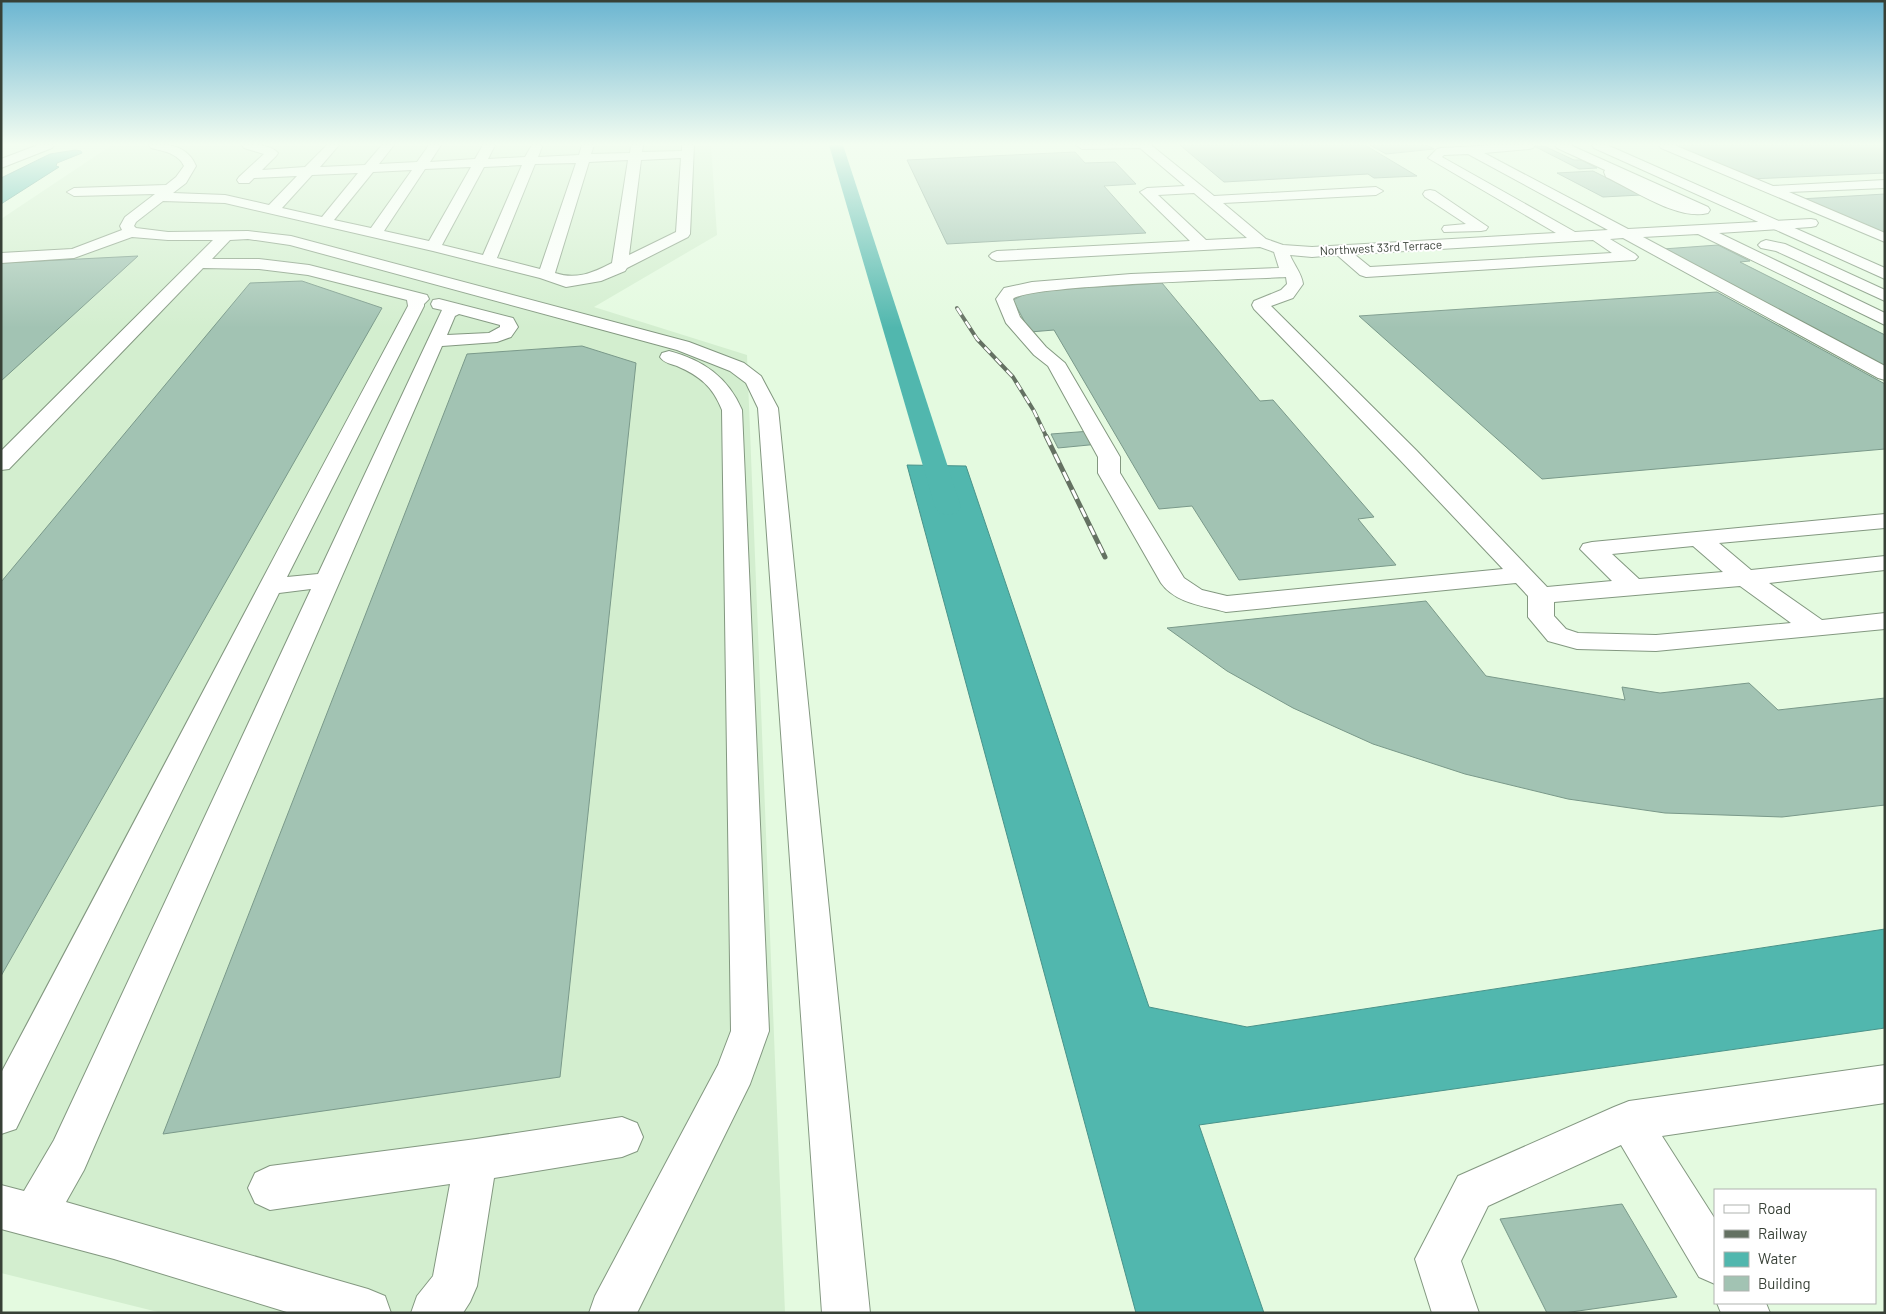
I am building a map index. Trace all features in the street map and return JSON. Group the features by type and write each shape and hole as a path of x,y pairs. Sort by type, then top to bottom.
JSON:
{"street":[{"path":"130,232 127,226 130,220 148,206"},
{"path":"256,206 433,247 546,275 566,282 595,278 619,268 683,234 685,206"},
{"path":"272,210 275,206"},
{"path":"325,222 337,206"},
{"path":"375,234 394,206"},
{"path":"433,247 456,206"},
{"path":"488,261 511,206"},
{"path":"546,275 568,206"},
{"path":"619,268 628,206"},
{"path":"1162,206 1202,245"},
{"path":"1219,206 1271,245 1294,277 1295,284 1292,290 1279,298 1260,304 1540,595 1540,617 1557,635 1577,642 1656,643 1885,622"},
{"path":"1438,229 1481,227 1449,206"},
{"path":"1519,206 1573,237"},
{"path":"1573,206 1885,374"},
{"path":"1678,206 1690,211 1704,210 1698,206"},
{"path":"1750,206 1775,225 1885,274"},
{"path":"1809,206 1885,238"},
{"path":"1780,209 1827,230"},
{"name":"Northwest 33rd Terrace","path":"996,256 1202,245 1271,245 1312,252 1341,251 1811,223"},
{"path":"1701,229 1885,320"},
{"path":"1420,230 1441,245"},
{"path":"1,258 74,253 130,232 168,236 261,236 291,241 456,297 507,322 509,327 505,333 491,338 437,341"},
{"path":"1,464 226,235"},
{"path":"1341,251 1366,272 1630,257 1592,236"},
{"path":"1458,244 1490,265"},
{"path":"1737,247 1769,245 1780,247 1885,296"},
{"path":"199,263 259,264 309,270 421,299 456,297"},
{"path":"1290,272 1131,279 1032,287 1010,292 1004,299 1012,319 1040,351 1056,363 1109,457 1109,473 1174,583 1193,595 1226,604 1522,575"},
{"path":"368,1313 114,1237 18,1211 69,1155 456,297"},
{"path":"1,1114 207,713 270,586 416,306 415,301 456,297 574,316 683,346 737,367 754,380 768,408 846,1313"},
{"path":"574,316 586,332 680,361 702,372 726,394 732,410 750,1031 736,1071 612,1313"},
{"path":"1633,587 1592,549 1885,521"},
{"path":"1698,538 1745,578 1817,629"},
{"path":"1540,595 1745,578 1885,563"},
{"path":"270,586 329,580"},
{"path":"1456,1313 1438,1259 1473,1191 1629,1121 1885,1084"},
{"path":"1629,1121 1714,1259"},
{"path":"270,1188 476,1160 622,1137"},
{"path":"434,1313 454,1286 476,1160"}],"shaded area":[{"path":"20,206 715,206 717,235 594,307 747,355 785,1313 162,1313 1,1273 1,219"}],"water":[{"path":"907,465 966,466 1149,1007 1247,1027 1885,929 1885,1028 1199,1125 1264,1313 1136,1313"}],"building":[{"path":"929,206 1122,206 1146,233 947,244"},
{"path":"1817,206 1885,206 1885,235"},
{"path":"1718,245 1750,261 1740,262 1885,335 1885,367 1663,249"},
{"path":"138,256 1,381 1,263"},
{"path":"302,281 382,308 1,976 1,582 250,283"},
{"path":"1162,283 1260,401 1273,400 1374,517 1358,519 1396,565 1239,580 1192,506 1159,509 1054,330 1030,332 1013,300 1031,291"},
{"path":"1717,292 1885,384 1885,449 1542,479 1359,316"},
{"path":"582,346 636,363 560,1077 163,1134 467,354"},
{"path":"1091,431 1099,444 1058,448 1051,434"},
{"path":"1426,601 1486,676 1625,700 1622,687 1660,693 1749,683 1778,710 1885,698 1885,805 1782,817 1665,813 1568,799 1465,774 1373,744 1293,708 1227,671 1167,628"},
{"path":"1622,1204 1677,1297 1564,1313 1547,1313 1500,1219"}],"waterway":[{"path":"855,206 948,507"}],"railway":[{"path":"957,308 977,339 1013,377 1034,411 1047,438"},
{"path":"1046,436 1105,557"}]}
